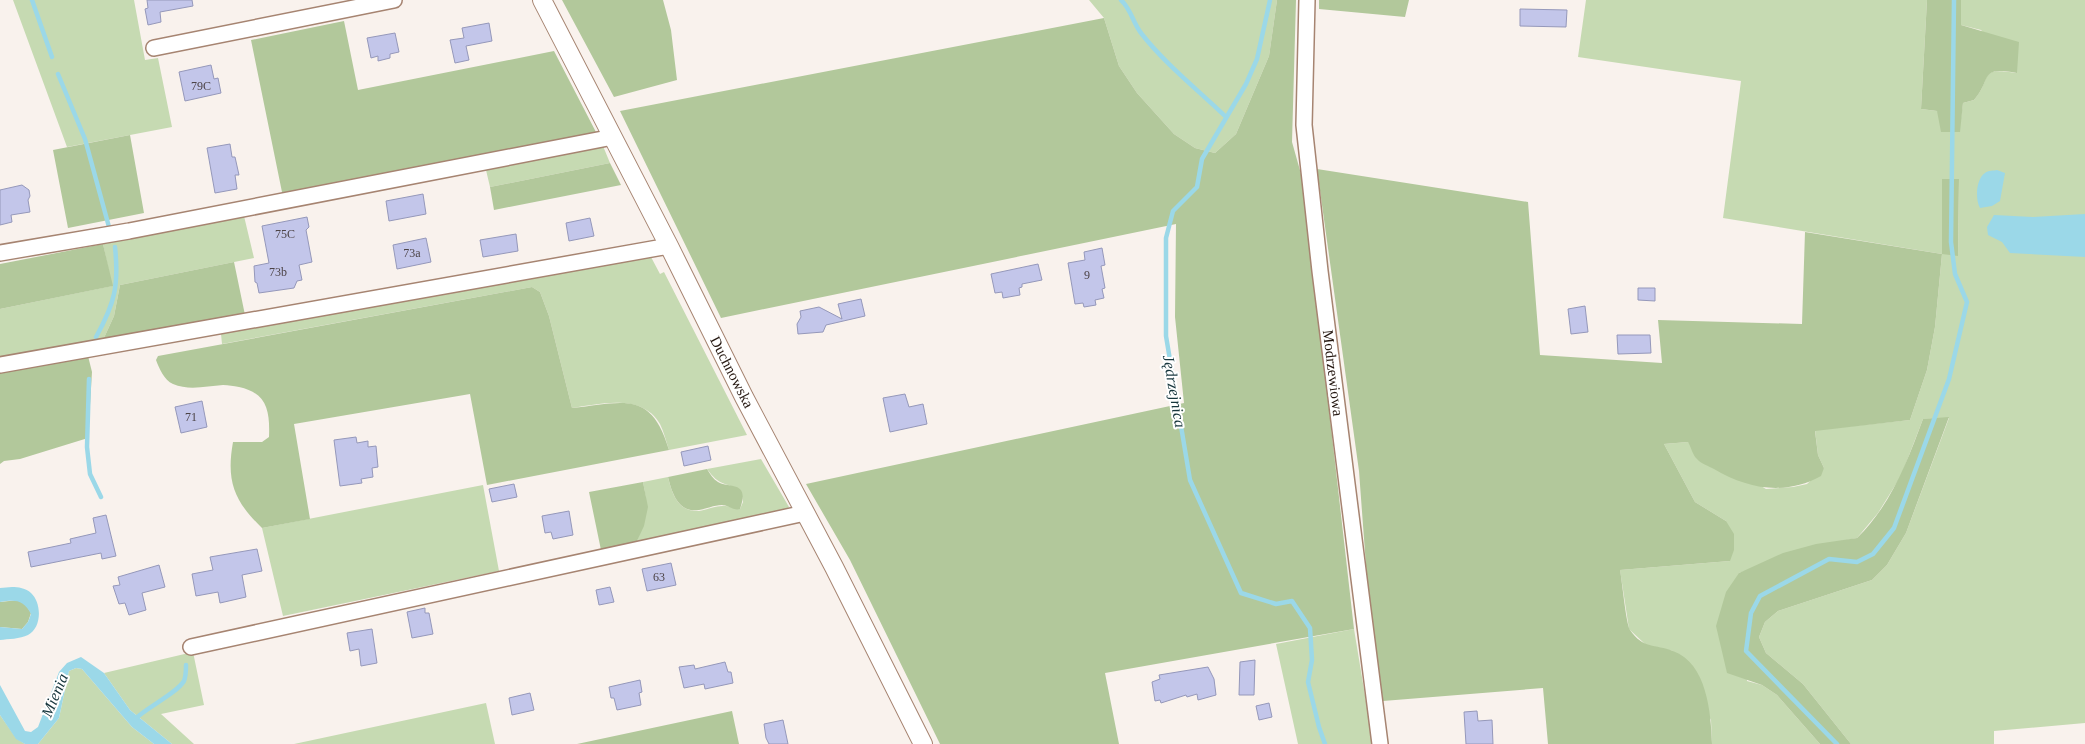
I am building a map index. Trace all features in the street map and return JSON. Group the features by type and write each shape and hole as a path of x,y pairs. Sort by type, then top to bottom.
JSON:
{"street":[{"path":"154,48 394,0"},
{"name":"Duchnowska","path":"542,0 923,744"},
{"name":"Modrzewiowa","path":"1307,0 1304,125 1380,744"},
{"path":"0,253 129,231 613,137"},
{"path":"0,365 669,246"},
{"path":"191,647 805,513"}],"green space":[{"path":"13,0 134,0 145,60 158,58 172,127 67,147"},
{"path":"562,0 663,0 671,30 677,80 614,97"},
{"path":"1089,0 1277,0 1269,56 1236,134 1215,153 1195,148 1174,134 1137,93 1119,66 1104,18"},
{"path":"1277,0 1296,0 1292,142 1303,181 1354,629 1105,673 1119,744 940,744 850,560 806,484 1184,403 1175,317 1176,224 721,318 620,111 1104,18 1119,66 1137,93 1174,134 1195,148 1215,153 1236,134 1269,56"},
{"path":"1319,0 1409,0 1405,17 1319,9"},
{"path":"1586,0 1927,0 1921,109 1937,111 1959,132 1963,103 1974,100 1988,75 1996,71 2017,73 1981,30 1961,25 1961,0 2085,0 2085,723 1994,731 1994,744 1851,744 1803,684 1766,653 1759,637 1765,622 1778,611 1872,580 1887,565 1906,533 1949,418 1923,419 1901,476 1878,513 1857,538 1739,573 1747,681 1762,685 1777,695 1820,744 1712,744 1711,720 1673,651 1646,645 1629,629 1620,570 1730,561 1726,521 1695,502 1664,444 1688,442 1766,489 1793,487 1807,484 1824,468 1818,455 1815,430 1910,420 1927,370 1935,327 1942,254 1723,218 1741,81 1578,57","holes":["1959,179 1958,256 1942,180"]},
{"path":"1927,0 1961,0 1961,25 2019,42 2017,73 1996,71 1988,76 1974,100 1963,103 1960,132 1941,132 1937,111 1921,109"},
{"path":"344,21 358,90 554,51 598,136 283,197 251,40"},
{"path":"130,135 144,213 68,228 53,150"},
{"path":"603,146 610,163 490,187 486,170"},
{"path":"610,163 621,185 494,210 490,187"},
{"path":"1317,169 1528,202 1540,355 1662,363 1658,320 1802,324 1805,232 1942,254 1935,327 1927,370 1910,420 1815,431 1818,455 1824,468 1821,476 1794,486 1780,488 1767,488 1740,481 1703,464 1694,456 1688,442 1664,444 1695,502 1726,521 1734,534 1734,550 1730,561 1620,570 1626,611 1630,630 1635,636 1650,645 1673,651 1684,657 1693,666 1705,690 1712,744 1548,744 1543,688 1383,701 1369,606 1359,471"},
{"path":"1942,179 1959,179 1958,256 1942,254"},
{"path":"244,216 254,258 120,285 114,316 103,340 0,358 0,309 112,286 103,244"},
{"path":"103,244 113,286 0,309 0,264"},
{"path":"651,257 660,274 664,272 747,435 669,450 660,424 652,414 643,408 632,404 607,403 572,408 549,316 540,292 532,287 222,344 221,334"},
{"path":"234,262 245,315 103,340 114,316 120,285"},
{"path":"532,287 540,292 549,316 572,408 620,403 633,404 644,409 653,417 662,430 669,450 487,485 470,394 294,424 310,519 262,528 245,509 234,490 231,456 233,442 262,442 269,437 269,419 265,404 256,394 239,387 223,385 192,388 173,384 164,377 156,360 158,356"},
{"path":"88,356 92,372 88,438 20,459 4,461 0,464 0,371"},
{"path":"1949,417 1906,533 1887,565 1872,580 1778,611 1765,622 1759,637 1766,653 1803,684 1851,744 1820,744 1777,695 1762,685 1727,673 1716,626 1726,592 1739,573 1783,553 1816,544 1857,538 1889,497 1911,451 1923,419"},
{"path":"761,459 789,507 785,512 636,543 646,513 643,482 668,477 677,501 692,511 724,506 740,509 743,502 741,491 715,479 707,469"},
{"path":"707,469 718,482 737,487 741,490 742,500 740,509 722,505 692,510 677,501 668,477"},
{"path":"643,482 648,507 644,526 636,543 601,550 589,492"},
{"path":"483,485 499,571 283,616 262,528"},
{"path":"18,600 26,605 31,613 28,622 22,629 0,627 0,602"},
{"path":"1354,629 1373,744 1298,744 1276,644"},
{"path":"193,652 204,705 161,714 194,744 172,744 130,710 104,673"},
{"path":"76,668 82,669 132,727 154,744 38,744 59,718 69,671"},
{"path":"486,703 495,744 294,744"},
{"path":"732,711 739,744 577,744"},
{"path":"0,715 16,738 25,744 0,744"}],"water":[{"path":"1997,170 2005,173 2000,201 1992,206 1980,208 1977,195 1978,184 1986,172"},
{"path":"2085,214 2085,257 2010,253 2002,242 1988,235 1987,227 1994,215 2033,217"},
{"path":"12,587 27,590 35,597 39,609 38,621 33,632 28,635 0,640 0,627 22,629 28,622 31,614 22,603 0,602 0,588"},
{"name":"Mienia","path":"81,657 104,673 130,710 172,744 154,744 132,727 82,669 76,668 69,671 59,718 38,744 25,744 16,739 0,715 0,685 25,731 31,732 38,727 59,672 67,663"}],"building":[{"path":"147,0 192,0 193,6 160,12 161,22 148,25 145,9 148,8"},
{"path":"1520,9 1567,10 1566,27 1520,26"},
{"path":"489,23 492,41 466,46 469,60 455,63 450,40 464,38 462,28"},
{"path":"395,33 399,52 390,54 390,58 378,61 378,56 371,58 367,38"},
{"path":"211,65 214,79 218,78 221,93 185,101 179,72"},
{"path":"230,144 232,157 235,157 239,175 235,175 237,189 215,193 207,148"},
{"path":"22,185 29,190 30,212 11,215 12,222 0,225 0,190"},
{"path":"423,194 426,214 389,221 386,201"},
{"path":"307,217 309,227 306,230 312,262 299,265 302,280 297,281 294,288 259,293 257,283 255,282 254,266 269,263 262,226"},
{"path":"590,218 594,236 569,241 566,223"},
{"path":"516,234 518,251 483,257 480,240"},
{"path":"426,238 431,262 397,269 393,245"},
{"path":"1102,248 1105,265 1101,266 1105,288 1102,289 1104,298 1095,300 1096,305 1084,307 1083,303 1075,304 1068,263 1085,260 1084,252"},
{"path":"1038,264 1042,280 1022,284 1022,287 1019,288 1020,295 1003,298 1002,292 995,293 991,274"},
{"path":"1638,288 1655,288 1655,301 1638,300"},
{"path":"861,299 865,316 826,325 823,332 798,334 797,324 801,317 800,311 819,307 842,319 838,304"},
{"path":"1585,306 1588,332 1571,334 1568,309"},
{"path":"1617,335 1650,335 1651,353 1618,354"},
{"path":"905,394 909,407 923,404 927,424 890,432 883,398"},
{"path":"202,401 207,427 181,433 175,407"},
{"path":"356,437 357,443 368,441 368,447 376,446 378,467 372,468 373,477 361,479 362,483 340,486 334,440"},
{"path":"708,446 711,460 684,466 681,452"},
{"path":"514,484 517,497 492,502 489,489"},
{"path":"569,511 573,535 553,539 551,532 545,533 542,516"},
{"path":"106,515 116,556 102,559 101,553 31,567 28,552 71,543 70,539 96,533 93,518"},
{"path":"257,549 262,571 242,575 246,597 220,603 218,592 196,596 192,574 213,570 210,557"},
{"path":"671,563 676,585 647,591 642,569"},
{"path":"159,565 165,587 142,593 146,610 129,615 125,603 119,604 113,586 120,585 118,577"},
{"path":"610,587 614,602 599,605 596,590"},
{"path":"425,608 425,613 429,613 433,634 412,638 407,612"},
{"path":"372,629 377,663 361,666 359,649 350,651 347,633"},
{"path":"1255,660 1254,695 1239,695 1240,662"},
{"path":"725,662 728,672 731,672 733,683 705,689 704,684 684,688 679,667 694,665 695,669"},
{"path":"1208,667 1214,679 1216,695 1198,700 1197,694 1187,697 1186,695 1161,703 1160,700 1155,701 1152,682 1160,679 1159,675"},
{"path":"640,680 642,692 639,693 641,705 617,710 614,698 611,698 609,687"},
{"path":"530,693 534,710 512,715 509,698"},
{"path":"1269,703 1272,717 1259,720 1256,706"},
{"path":"1477,711 1478,721 1492,720 1493,744 1466,744 1464,712"},
{"path":"783,720 788,744 769,744 764,724"}],"waterway":[{"path":"32,0 52,57"},
{"path":"1121,0 1138,29 1150,44 1226,117"},
{"name":"Jędrzejnica","path":"1270,0 1257,59 1246,84 1202,159 1197,187 1173,211 1166,238 1166,336 1190,480 1241,593 1276,604 1292,601 1310,628 1312,660 1308,682 1325,744"},
{"path":"1837,744 1746,651 1751,613 1760,596 1829,559 1857,562 1873,554 1894,528 1949,379 1967,302 1955,274 1951,242 1954,0"},
{"path":"58,74 85,139 109,227"},
{"path":"96,337 108,314 114,294 116,283 115,247"},
{"path":"89,379 87,447 90,474 101,497"},
{"path":"134,720 180,686 185,679 186,665"}]}
